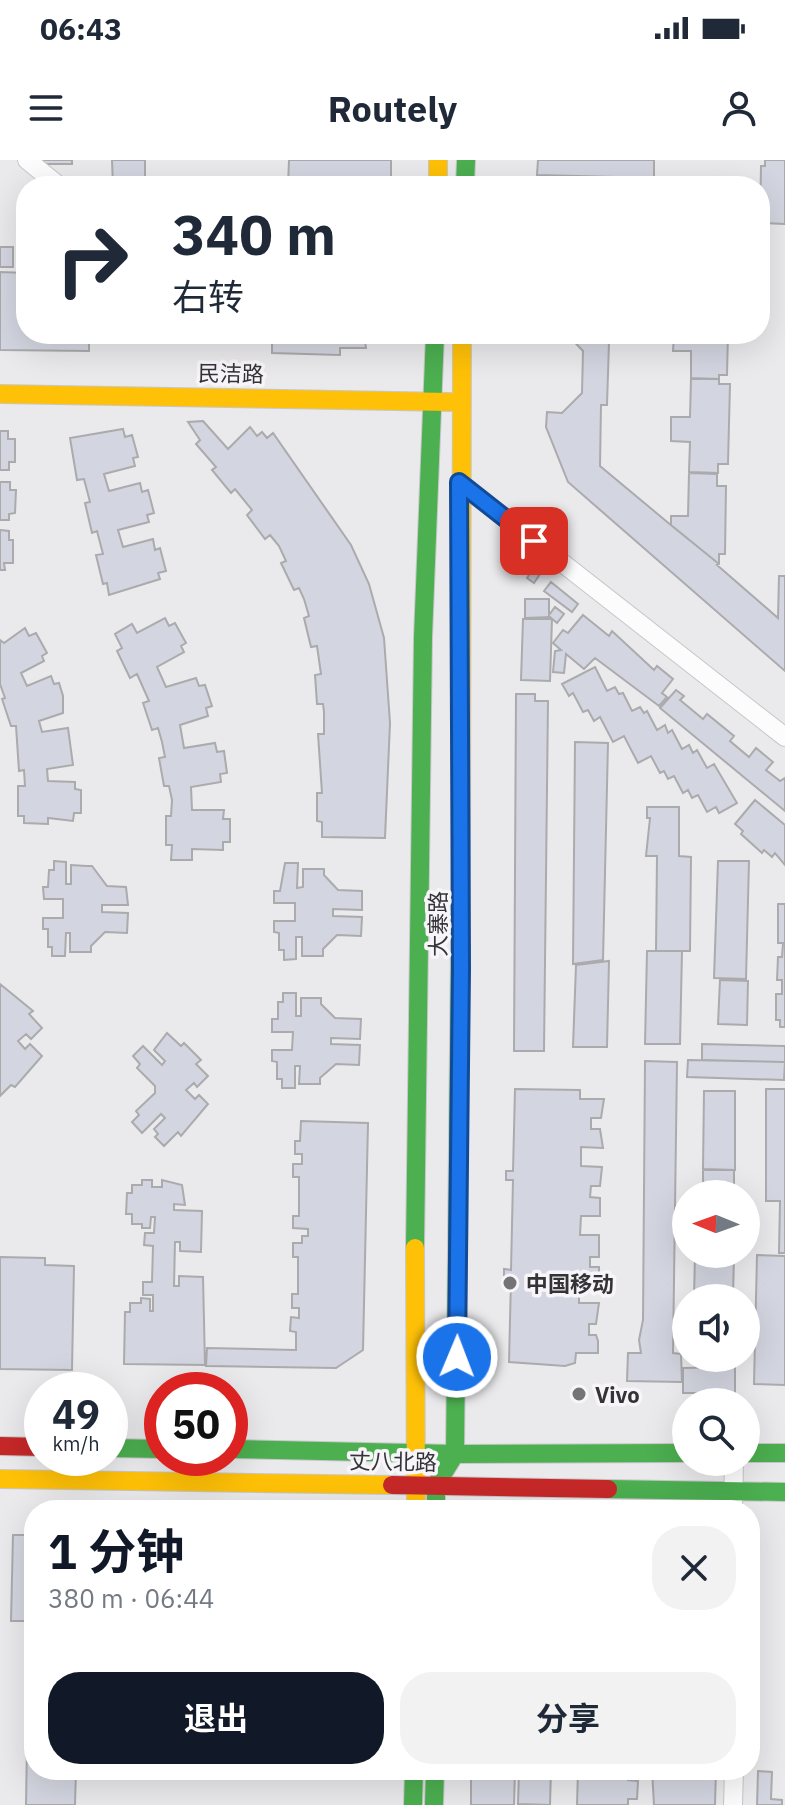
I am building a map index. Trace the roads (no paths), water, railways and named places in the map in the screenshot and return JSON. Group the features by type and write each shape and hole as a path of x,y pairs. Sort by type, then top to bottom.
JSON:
{"main road":[{"name":"大寨路","path":"416,1500 413,1452 423,637 435,344"},
{"name":"大寨路","path":"455,1454 461,1017 459,482 462,344"},
{"name":"民洁路","path":"0,394 461,402"},
{"path":"0,1446 24,1447"},
{"name":"丈八北路","path":"248,1449 455,1454 672,1453"},
{"path":"760,1453 785,1453"},
{"path":"436,1500 436,1485 455,1454"},
{"name":"丈八北路","path":"0,1479 436,1485 714,1500"},
{"name":"丈八北路","path":"739,1500 785,1492"},
{"path":"413,1805 414,1780"},
{"path":"434,1805 435,1780"}],"street":[{"path":"27,160 47,176"},
{"path":"459,482 785,737"},
{"path":"733,1500 734,1476"},
{"path":"733,1805 734,1780"}],"place":[{"name":"中国移动","path":"510,1283"},
{"name":"Vivo","path":"579,1394"}]}
